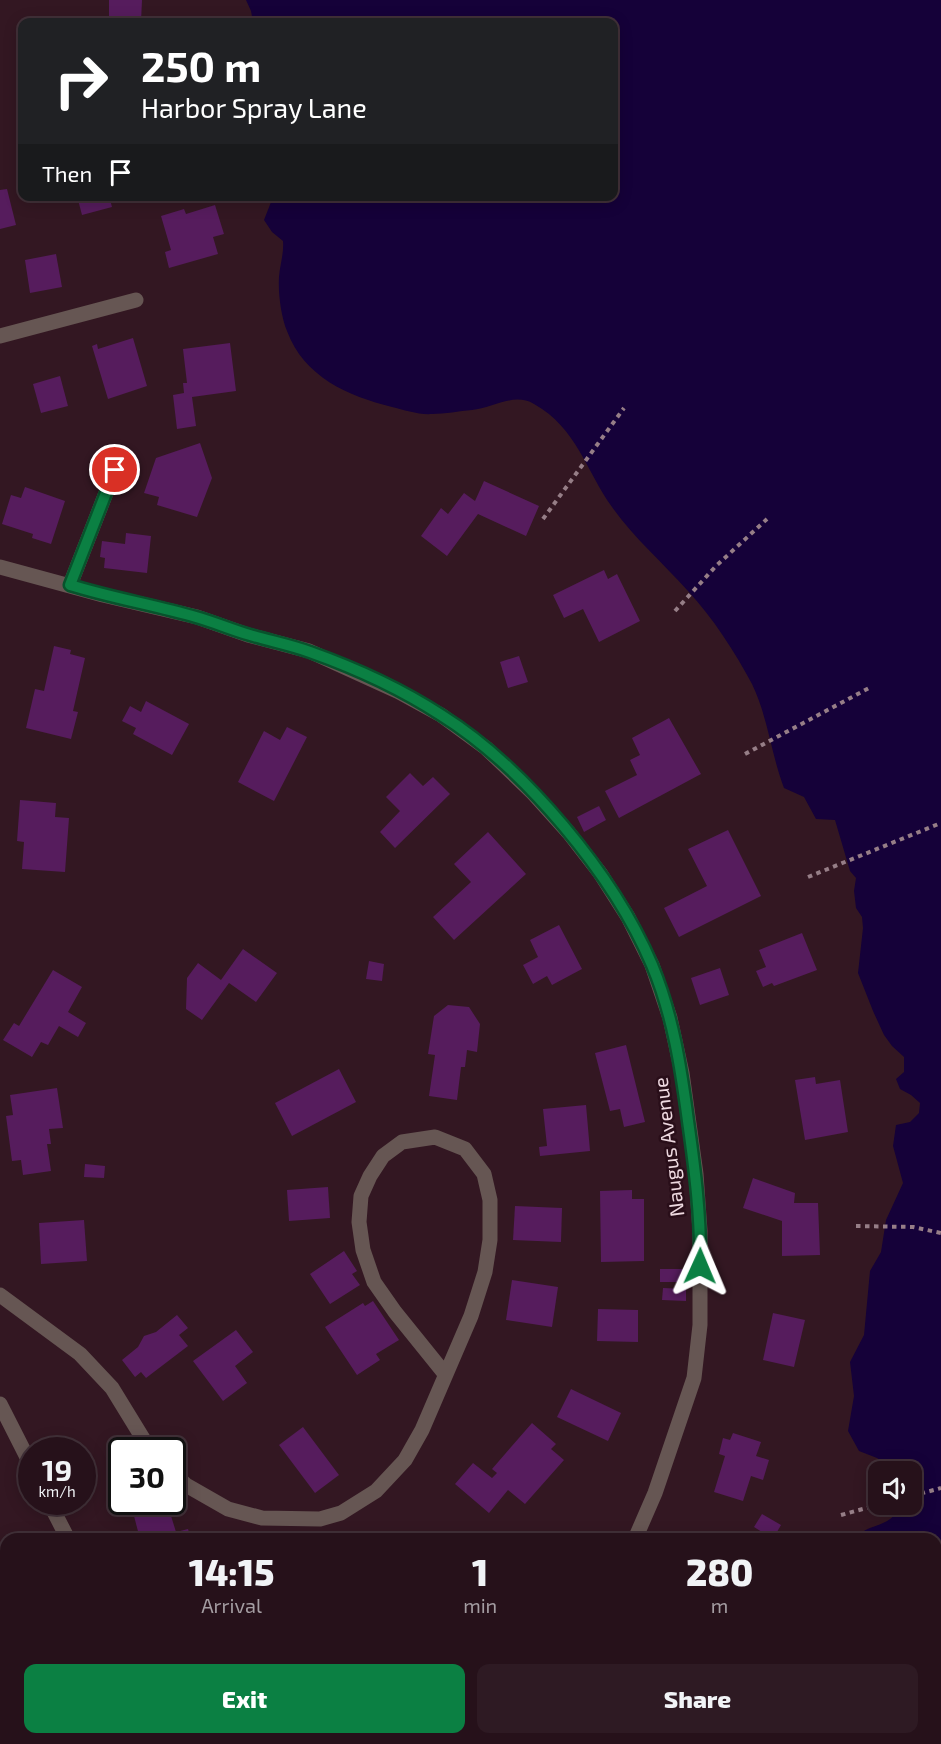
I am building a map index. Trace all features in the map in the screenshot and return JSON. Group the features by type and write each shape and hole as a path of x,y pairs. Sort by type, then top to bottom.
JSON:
{"street":[{"path":"0,336 136,300"},
{"path":"70,585 115,470"},
{"name":"Naugus Avenue","path":"0,567 103,595 197,617 309,651 399,692 441,715 486,748 570,833 600,873 628,917 652,965 673,1029 682,1072 696,1174 700,1231 700,1325 694,1378 655,1493 638,1533"},
{"path":"186,1485 228,1509 262,1518 320,1519 341,1513 376,1491 405,1460 422,1430 471,1316 485,1272 490,1240 490,1200 484,1174 465,1149 435,1137 402,1142 383,1156 369,1176 361,1196 359,1222 363,1250 374,1282 445,1374"},
{"path":"0,1295 80,1354 112,1388 142,1437"},
{"path":"0,1404 18,1439"},
{"path":"56,1515 65,1533"}],"path":[{"path":"543,519 624,408"},
{"path":"675,611 716,566 767,519"},
{"path":"745,754 869,688"},
{"path":"808,877 941,823"},
{"path":"856,1226 913,1227 941,1233"},
{"path":"922,1493 941,1488"},
{"path":"841,1515 868,1508"}],"shaded area":[{"path":"246,0 941,0 941,1533 862,1533 894,1515 922,1515 922,1461 881,1461 859,1451 848,1431 854,1396 850,1362 864,1335 870,1271 881,1252 886,1220 903,1183 893,1146 896,1125 910,1122 919,1113 920,1103 900,1089 896,1079 904,1072 904,1057 884,1035 858,973 862,917 856,908 854,891 856,878 850,871 835,820 816,819 804,797 784,788 766,722 752,684 738,660 697,601 639,540 612,507 561,425 534,404 519,400 480,409 422,414 359,397 329,382 304,361 287,331 282,312 279,277 283,241 272,232 264,220 271,201 618,201 618,18 252,18"}],"building":[{"path":"109,0 142,0 141,18 109,18"},
{"path":"7,189 16,225 0,229 0,190"},
{"path":"78,201 110,201 112,207 82,215"},
{"path":"215,205 224,234 213,237 218,254 169,268 165,252 171,250 161,216 184,209 186,214"},
{"path":"56,254 62,287 30,293 25,260"},
{"path":"133,338 147,386 108,399 92,346 97,344 98,349"},
{"path":"230,343 236,391 192,397 196,426 177,429 173,395 184,393 183,383 187,383 183,349"},
{"path":"60,376 68,406 41,413 33,384"},
{"path":"200,443 212,478 197,517 157,505 159,497 144,493 156,458"},
{"path":"484,481 539,506 526,536 478,514 447,556 421,536 441,508 448,514 464,493 475,501"},
{"path":"25,487 65,501 51,544 32,538 33,534 2,524 11,495 21,498"},
{"path":"126,533 151,536 147,573 104,568 105,558 100,557 102,541 125,544"},
{"path":"604,570 608,579 617,574 640,621 599,642 583,609 564,618 553,595"},
{"path":"54,646 71,650 70,654 85,658 73,711 78,712 71,739 26,728 35,689 44,691"},
{"path":"519,656 528,682 508,688 500,662"},
{"path":"146,701 189,724 172,755 133,734 136,728 122,721 130,706 141,712"},
{"path":"669,718 701,774 619,818 605,791 637,775 630,760 640,755 632,738"},
{"path":"287,727 307,737 274,801 238,782 264,731 280,740"},
{"path":"410,773 423,786 433,777 450,794 395,848 380,832 400,811 386,797"},
{"path":"20,800 56,803 55,817 69,818 65,872 22,869 24,842 17,841"},
{"path":"599,806 606,820 584,832 577,817"},
{"path":"728,830 761,896 679,937 664,908 707,886 688,849"},
{"path":"488,832 526,874 454,940 433,917 471,882 454,864"},
{"path":"559,925 582,969 552,985 547,976 533,984 523,965 538,957 530,940"},
{"path":"802,933 817,970 774,986 772,983 763,987 756,971 766,967 759,950"},
{"path":"243,949 277,973 256,1002 229,983 202,1020 186,1009 187,978 198,963 221,980"},
{"path":"369,961 384,964 382,981 366,979"},
{"path":"720,968 729,995 700,1005 691,978"},
{"path":"53,970 82,987 68,1012 86,1023 78,1037 59,1026 48,1045 41,1042 32,1057 3,1040 14,1023 19,1026"},
{"path":"448,1005 469,1007 480,1024 477,1052 467,1050 465,1067 461,1067 457,1100 429,1096 435,1055 428,1054 434,1016"},
{"path":"626,1045 645,1122 624,1127 620,1109 610,1111 595,1053"},
{"path":"339,1069 356,1102 292,1136 275,1103"},
{"path":"815,1077 816,1084 840,1080 848,1132 805,1140 795,1080"},
{"path":"57,1088 63,1128 49,1129 51,1144 47,1144 51,1171 23,1175 21,1160 12,1161 6,1116 13,1115 10,1095"},
{"path":"586,1105 590,1151 540,1156 539,1147 547,1146 543,1109"},
{"path":"85,1164 105,1166 104,1178 84,1177"},
{"path":"753,1178 795,1193 794,1203 818,1203 820,1255 782,1256 782,1221 743,1208"},
{"path":"328,1187 330,1218 289,1221 287,1190"},
{"path":"632,1190 632,1199 644,1199 644,1261 601,1262 600,1191"},
{"path":"515,1206 562,1208 561,1242 513,1240"},
{"path":"84,1220 87,1261 41,1264 39,1223"},
{"path":"344,1251 357,1271 352,1274 360,1285 330,1304 310,1274"},
{"path":"660,1269 683,1269 683,1282 660,1282"},
{"path":"512,1280 558,1287 552,1327 506,1320"},
{"path":"663,1288 686,1289 686,1301 662,1300"},
{"path":"373,1301 399,1340 376,1354 380,1360 357,1375 325,1327 363,1303 365,1306"},
{"path":"598,1309 638,1310 638,1342 597,1341"},
{"path":"773,1313 805,1320 794,1367 763,1360"},
{"path":"177,1315 188,1328 179,1335 188,1346 146,1378 141,1372 135,1377 122,1360 138,1347 144,1336 156,1332"},
{"path":"236,1330 253,1352 235,1366 247,1383 223,1401 193,1361"},
{"path":"571,1389 621,1413 608,1441 557,1417"},
{"path":"532,1423 556,1444 551,1449 564,1460 525,1504 508,1490 489,1513 455,1484 473,1463 492,1478 497,1473 492,1469"},
{"path":"303,1427 339,1475 315,1493 279,1445"},
{"path":"733,1433 761,1442 756,1456 769,1460 763,1480 751,1476 743,1501 714,1492 725,1456 719,1454 723,1438 730,1440"},
{"path":"762,1514 781,1525 776,1533 764,1533 754,1527"},
{"path":"137,1515 171,1515 176,1532 188,1529 189,1533 138,1533 134,1516"}],"route":[{"path":"115,470 70,585 197,617 309,651 399,692 441,715 486,748 570,833 600,873 628,917 652,965 670,1018 682,1072 696,1174 700,1266"}]}
